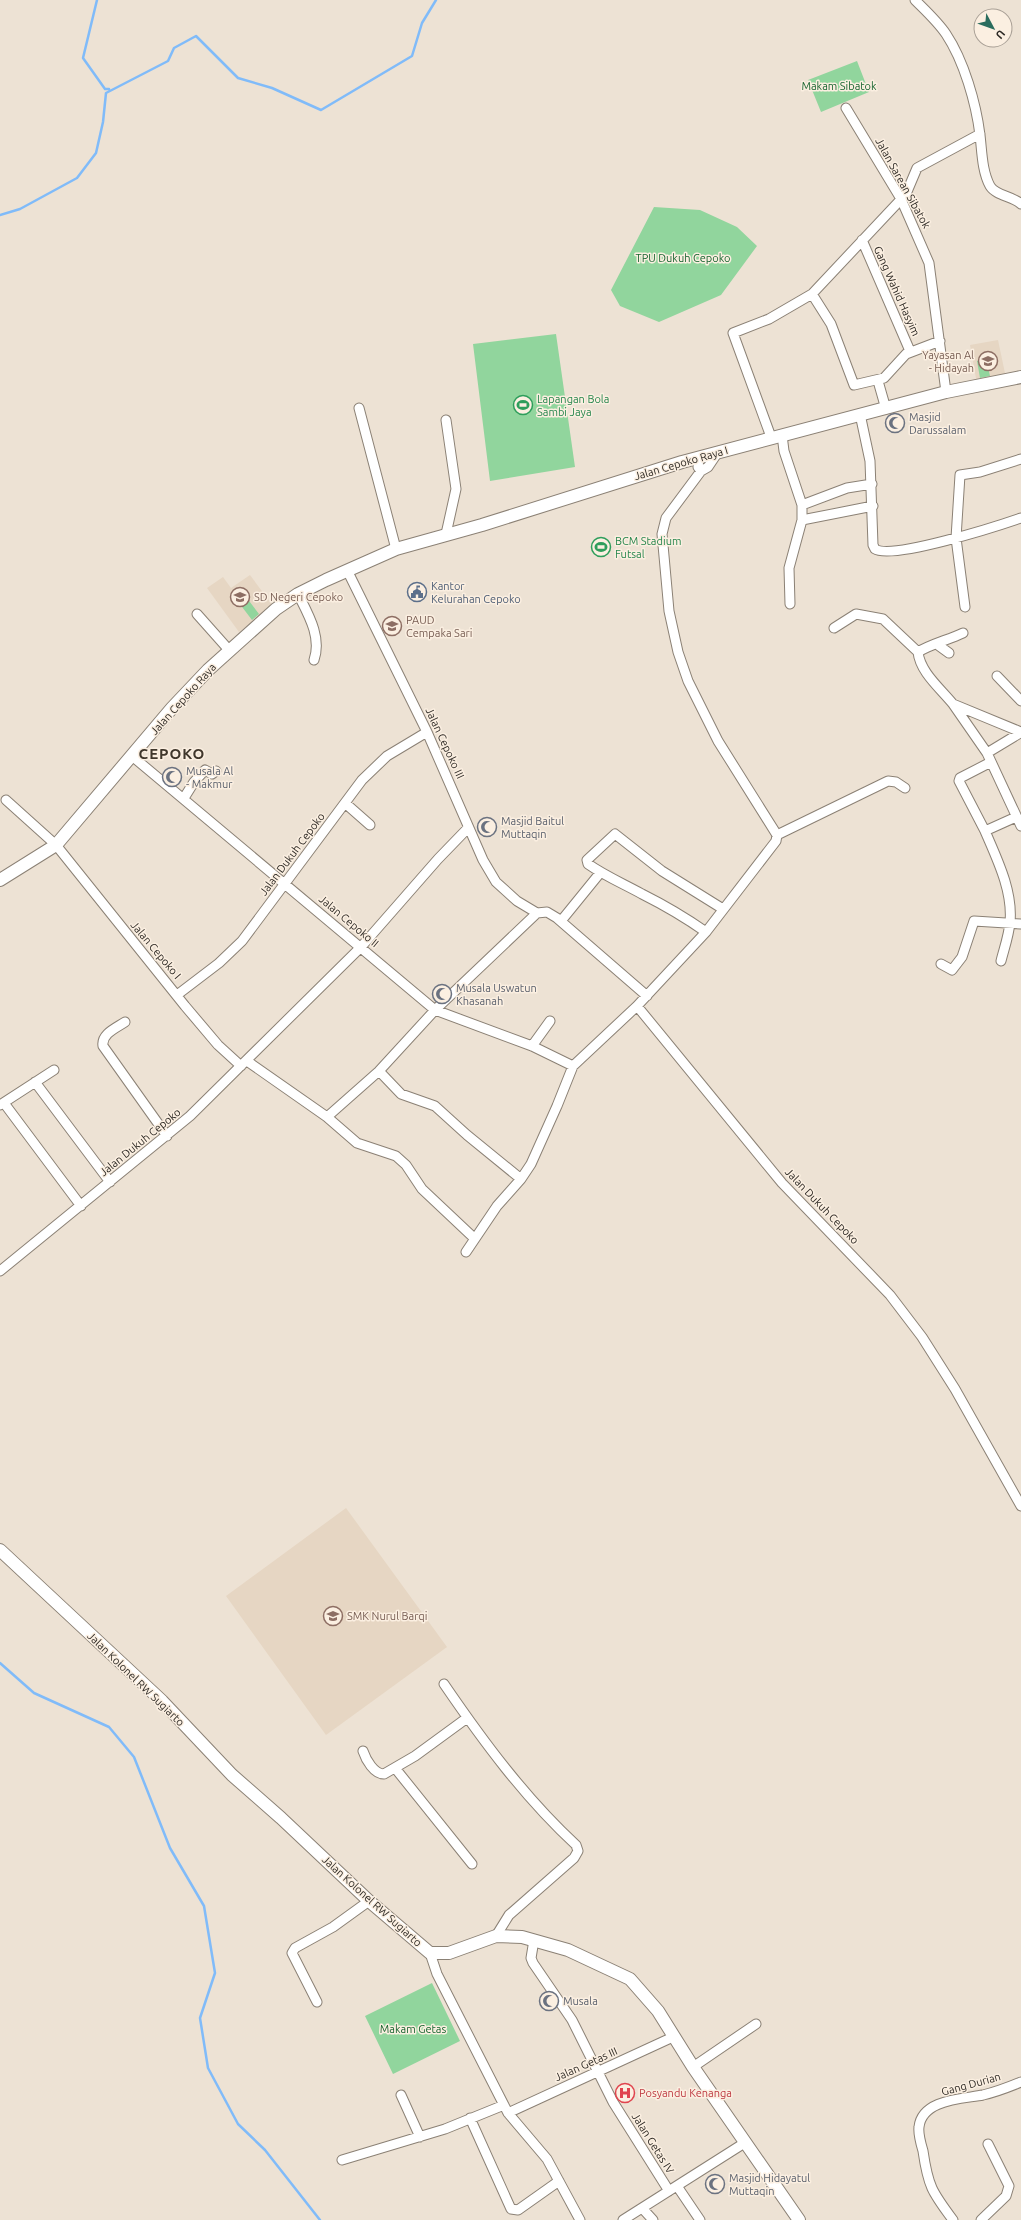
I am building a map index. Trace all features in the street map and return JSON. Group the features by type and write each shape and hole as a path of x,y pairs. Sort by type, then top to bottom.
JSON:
{"main road":[{"name":"Jalan Cepoko Raya I","path":"348,570 396,549 482,525 636,476 718,452 946,392 1021,377"},
{"name":"Jalan Cepoko Raya","path":"0,880 56,845 172,708 229,650 276,609 298,594 348,570"},
{"name":"Jalan Kolonel RW Sugiarto","path":"0,1550 162,1701 232,1775 281,1818 369,1901 430,1953 441,1955 496,1936 514,1936 568,1950 630,1979 653,2004 693,2067 799,2220"}],"street":[{"path":"915,0 945,32 951,42 967,80 980,134 982,154 991,187 995,192 1008,196 1021,204"},
{"name":"Jalan Sarean Sibatok","path":"846,108 901,199 929,263 946,392"},
{"path":"790,604 789,568 802,520 802,504 784,451 776,436 733,333 769,319 812,294 908,191 915,172 921,164 980,134"},
{"name":"Gang Wahid Hasyim","path":"862,240 910,351"},
{"path":"812,294 831,324 852,383 857,386 878,381 888,375 902,357 910,351 940,342"},
{"path":"878,381 886,408"},
{"path":"359,408 396,549"},
{"path":"860,414 870,461 873,506 873,545 879,552 887,553 956,538 1021,518"},
{"path":"446,420 456,489 446,534"},
{"path":"466,1252 497,1206 521,1179 554,1114 573,1066 647,996 706,932 772,849 776,841 777,835 718,741 688,681 678,652 669,611 662,534 666,518 701,472 708,467 718,452"},
{"path":"699,458 698,467 701,472"},
{"path":"965,606 956,538 960,475 980,472 1021,459"},
{"path":"802,504 847,488 872,484"},
{"path":"802,520 873,506"},
{"name":"Jalan Cepoko III","path":"348,570 427,732 483,860 496,882 517,901 537,913 547,912 561,921 647,996"},
{"path":"298,594 310,619 316,640 314,660"},
{"path":"197,614 229,650"},
{"path":"834,628 856,614 876,617 883,619 918,652 919,661 923,668 953,704 987,754 1021,826"},
{"path":"918,652 929,646 938,644 963,633"},
{"path":"938,644 949,653"},
{"path":"997,676 1021,701"},
{"path":"953,704 1021,733"},
{"name":"Jalan Dukuh Cepoko","path":"177,995 219,963 242,941 284,882 362,780 387,756 427,732"},
{"path":"987,754 1021,733"},
{"name":"Jalan Cepoko II","path":"132,756 184,798 435,1010 532,1046 573,1066"},
{"path":"991,762 960,778 959,781 999,862 1010,899 1010,922 1001,961"},
{"path":"184,798 194,782 205,770 212,774 216,771"},
{"path":"777,835 888,781 896,782 905,788"},
{"path":"6,800 56,845"},
{"path":"345,803 370,824"},
{"path":"985,831 1016,817"},
{"name":"Jalan Dukuh Cepoko","path":"0,1271 190,1116 361,947 438,859 468,828"},
{"path":"706,932 656,901 600,873 588,864 587,860 615,834 662,871 723,909"},
{"name":"Jalan Cepoko I","path":"56,845 218,1045 244,1064"},
{"path":"561,921 600,873"},
{"path":"327,1117 379,1071 435,1010 537,913"},
{"path":"941,964 952,970 958,963 974,921 1010,922 1021,924"},
{"name":"Jalan Dukuh Cepoko","path":"637,1006 782,1183 890,1295 922,1337 955,1390 1021,1506"},
{"path":"532,1046 550,1021"},
{"path":"125,1022 105,1036 102,1041 103,1046 167,1136"},
{"path":"244,1064 327,1117 357,1143 396,1156 401,1160 422,1189 474,1238"},
{"path":"54,1070 2,1104 81,1206"},
{"path":"379,1071 401,1094 435,1106 467,1135 521,1179"},
{"path":"36,1082 110,1182"},
{"path":"444,1684 496,1757 546,1816 576,1845 578,1851 574,1858 509,1915 496,1936"},
{"path":"363,1751 366,1759 378,1773 384,1774 396,1768 467,1718"},
{"path":"396,1768 472,1864"},
{"path":"316,2002 292,1953 295,1948 333,1927 369,1901"},
{"name":"Jalan Getas IV","path":"534,1940 532,1958 533,1963 572,2020 613,2102 673,2188 700,2220"},
{"path":"430,1953 437,1974 506,2109 547,2159 580,2220"},
{"path":"693,2067 756,2024"},
{"name":"Jalan Getas III","path":"342,2160 420,2137 470,2118 506,2109 598,2071 673,2037"},
{"name":"Gang Durian","path":"953,2220 932,2192 926,2176 919,2127 923,2116 930,2108 960,2097 982,2095 1021,2082"},
{"path":"401,2095 420,2137"},
{"path":"470,2118 511,2209 518,2210 559,2181"},
{"path":"623,2220 746,2142"},
{"path":"981,2220 1006,2196 1009,2191 1009,2186 988,2144"},
{"path":"642,2208 653,2220"}],"shaded area":[{"name":"Yayasan Al - Hidayah","path":"998,340 1006,378 977,384 970,345"},
{"name":"SD Negeri Cepoko","path":"250,575 273,606 239,632 207,588 223,577 231,588"},
{"name":"SMK Nurul Barqi","path":"346,1508 447,1647 326,1735 226,1596"}],"green space":[{"name":"Makam Sibatok","path":"857,61 869,92 821,112 808,80"},
{"name":"TPU Dukuh Cepoko","path":"654,207 700,210 737,227 757,246 721,295 659,322 620,306 611,290"},
{"name":"Lapangan Bola Sambi Jaya","path":"556,334 575,467 490,481 473,344"},
{"path":"986,359 990,376 980,378 977,361"},
{"path":"240,589 259,614 252,620 233,595"},
{"name":"Makam Getas","path":"432,1983 460,2041 393,2074 365,2016"}],"waterway":[{"path":"97,0 83,58 105,89 109,89"},
{"path":"0,215 20,209 77,178 96,153 103,122 106,93 168,61 174,48 196,36 238,78 272,88 321,110 412,56 422,23 436,0"},
{"path":"0,1663 34,1693 109,1727 134,1757 170,1848 204,1906 215,1973 200,2018 208,2068 238,2124 265,2150 320,2220"}],"place":[{"name":"Yayasan Al - Hidayah","path":"988,361"},
{"name":"Lapangan Bola Sambi Jaya","path":"523,405"},
{"name":"Masjid Darussalam","path":"895,423"},
{"name":"BCM Stadium Futsal","path":"601,547"},
{"name":"Kantor Kelurahan Cepoko","path":"417,592"},
{"name":"SD Negeri Cepoko","path":"240,597"},
{"name":"PAUD Cempaka Sari","path":"392,626"},
{"name":"Musala Al - Makmur","path":"172,777"},
{"name":"Masjid Baitul Muttaqin","path":"487,827"},
{"name":"Musala Uswatun Khasanah","path":"442,994"},
{"name":"SMK Nurul Barqi","path":"333,1616"},
{"name":"Musala","path":"549,2001"},
{"name":"Posyandu Kenanga","path":"625,2093"},
{"name":"Masjid Hidayatul Muttaqin","path":"715,2184"}],"district":[{"name":"CEPOKO","path":"172,753"}]}
